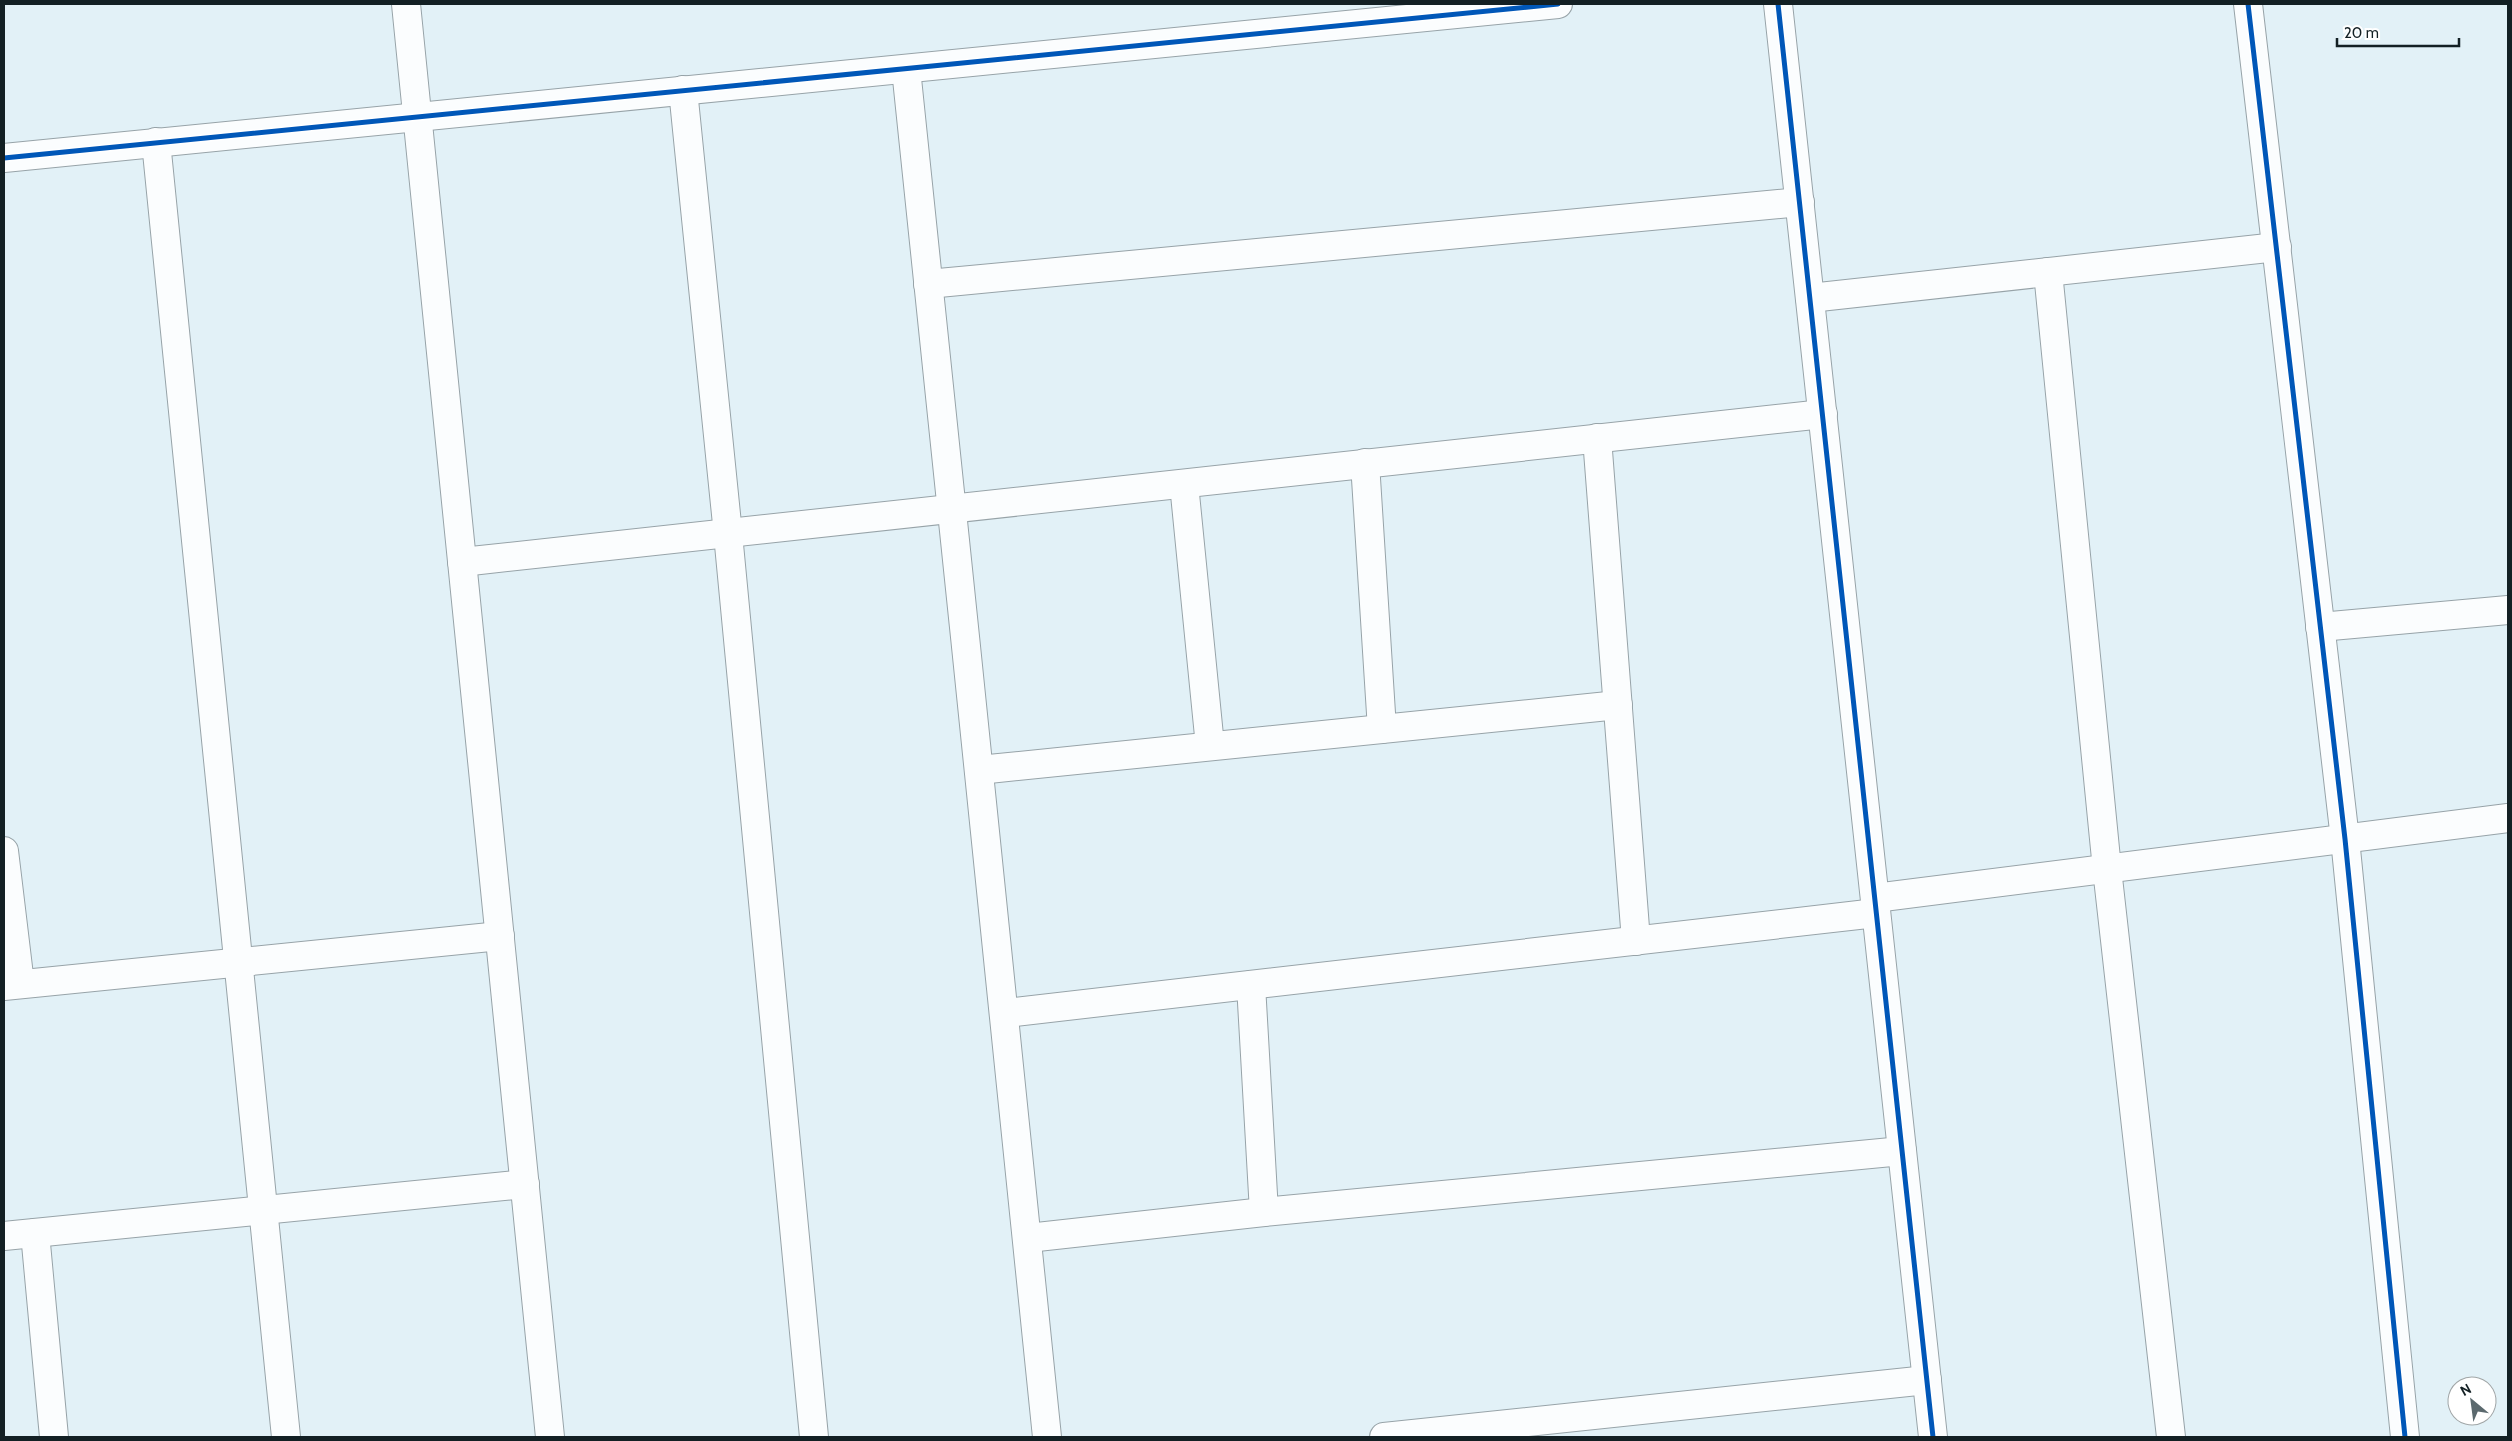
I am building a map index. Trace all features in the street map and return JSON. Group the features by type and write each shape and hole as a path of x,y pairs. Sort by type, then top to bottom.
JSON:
{"street":[{"path":"406,4 550,1437"},
{"path":"4,158 906,69 1341,14 1558,4"},
{"path":"1778,4 1933,1437"},
{"path":"2248,4 2345,839 2406,1437"},
{"path":"906,69 951,509 1006,1013 1047,1437"},
{"path":"683,90 728,534 814,1437"},
{"path":"156,142 286,1437"},
{"path":"928,284 1800,202"},
{"path":"1810,298 2276,247"},
{"path":"2048,272 2107,869 2171,1437"},
{"path":"462,562 1823,414"},
{"path":"1597,438 1636,941"},
{"path":"1365,463 1382,730"},
{"path":"1184,484 1210,746"},
{"path":"2320,627 2508,610"},
{"path":"979,770 1618,705"},
{"path":"1006,1013 1636,941 1876,906 2107,869 2508,818"},
{"path":"4,851 12,985 500,936"},
{"path":"1251,985 1264,1212"},
{"path":"1028,1238 1264,1212 1902,1151"},
{"path":"4,1236 525,1184"},
{"path":"35,1233 54,1437"},
{"path":"1384,1437 1927,1380"}],"cycle path":[{"path":"4,158 1558,4"},
{"path":"1778,4 1933,1437"},
{"path":"2248,4 2345,839 2405,1437"}]}
